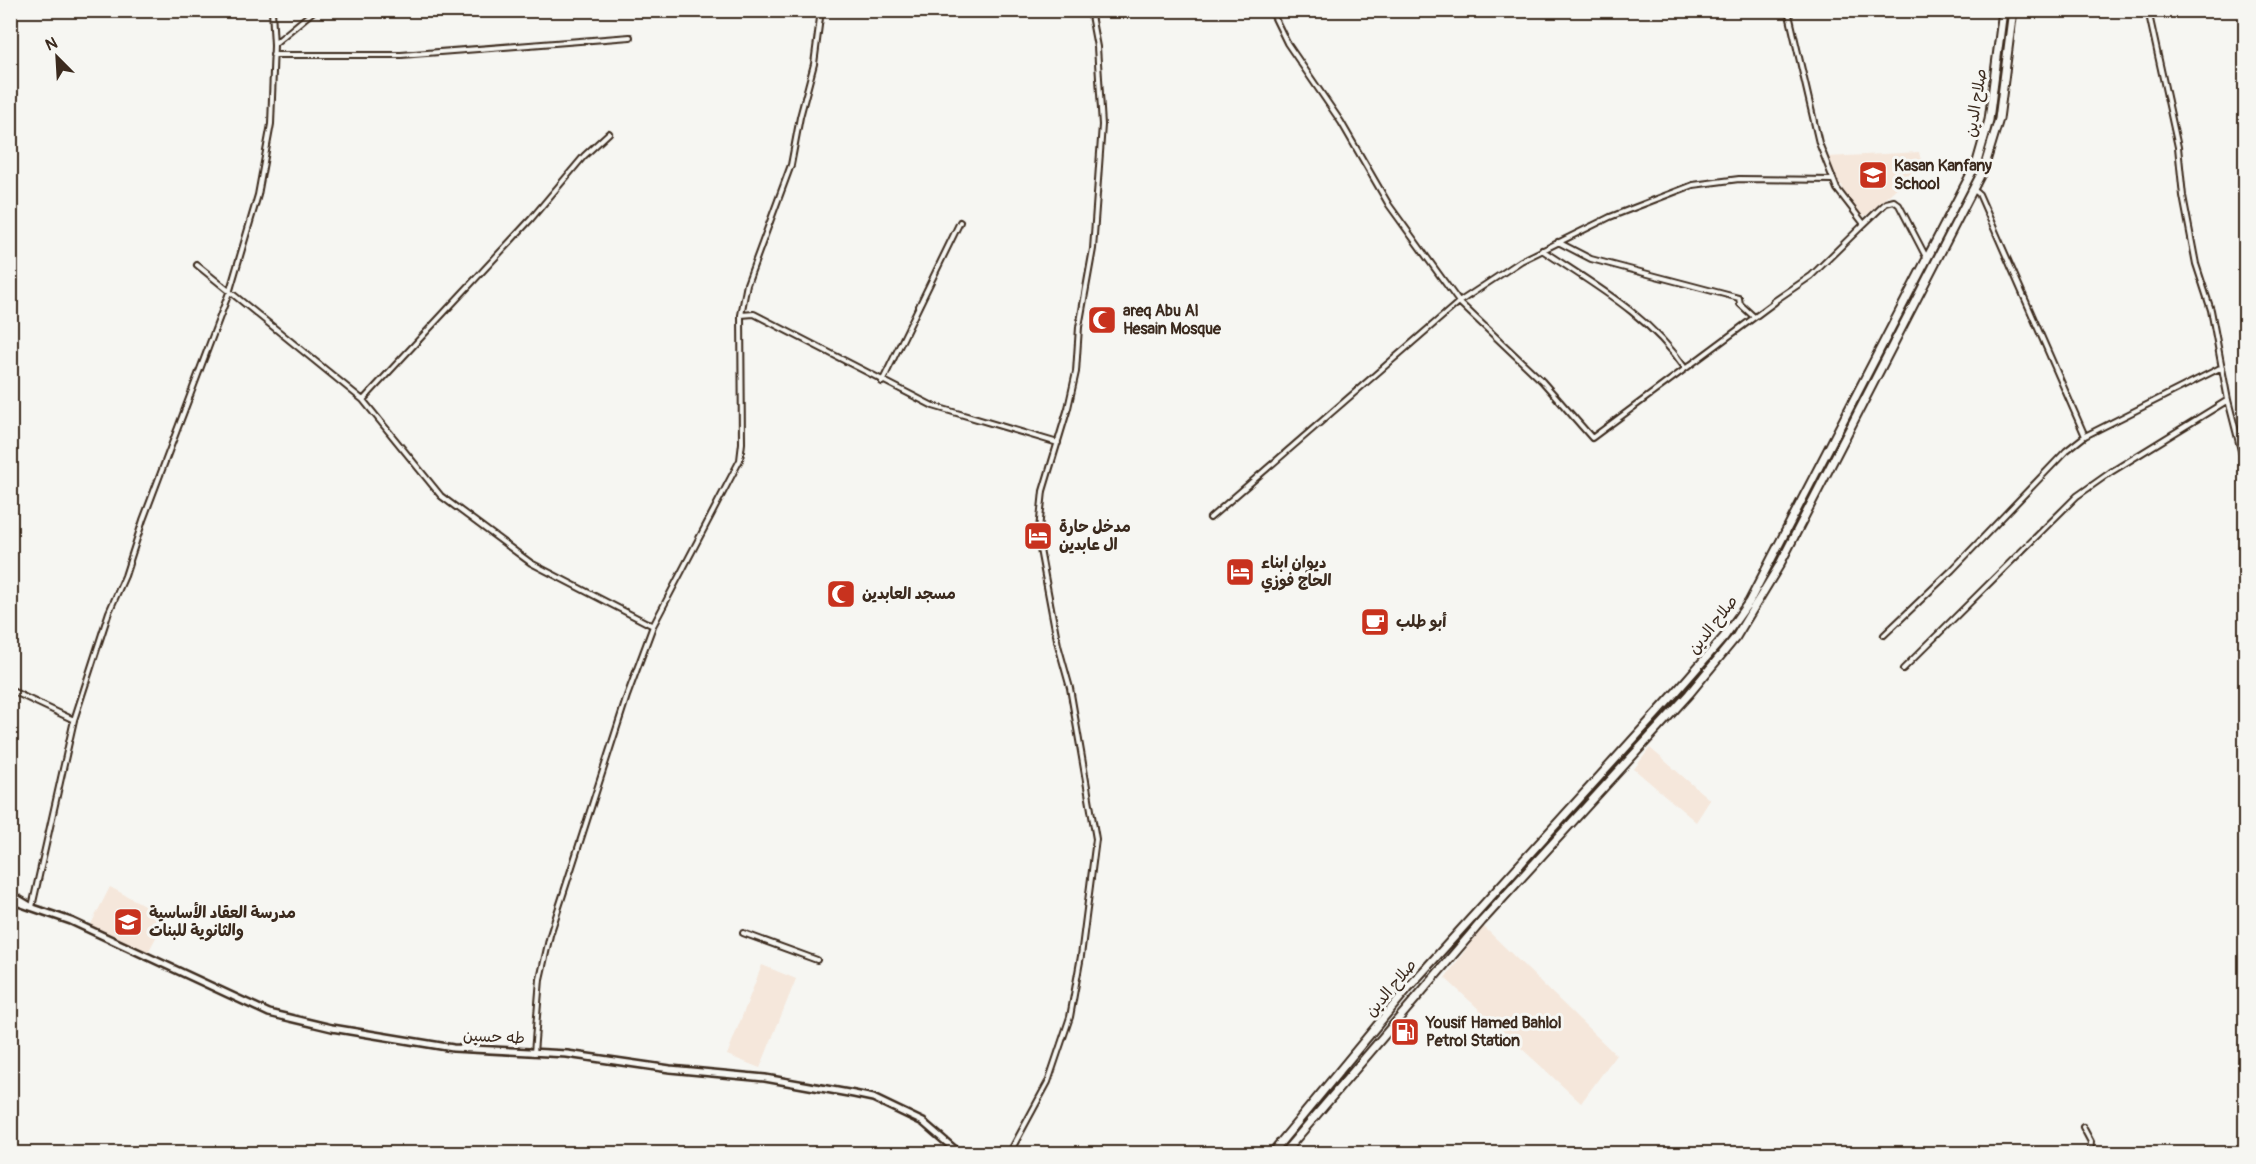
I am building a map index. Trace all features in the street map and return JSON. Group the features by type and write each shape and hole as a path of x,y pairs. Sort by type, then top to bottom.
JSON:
{"highway":[{"name":"صلاح الدين","path":"1271,1154 1472,915 1724,637 1760,582 1977,162 1989,120 2003,10"},
{"name":"صلاح الدين","path":"1282,1154 1306,1129 1482,921 1737,637 1779,566 1988,159 1999,119 2013,10"},
{"path":"1851,405 1854,409 1860,410"},
{"path":"1299,1122 1306,1129"}],"street":[{"path":"32,907 74,720 109,612 125,576 143,520 230,290 258,195 269,147 274,45 272,10"},
{"path":"274,45 315,10"},
{"path":"534,1053 540,979 553,923 627,696 653,626 740,460 743,377 741,315 747,284 791,165 814,63 821,10"},
{"path":"1009,1154 1048,1082 1070,1017 1081,956 1096,839 1070,688 1058,645 1038,539 1043,491 1076,372 1079,327 1093,249 1102,125 1097,47 1090,10"},
{"path":"1271,10 1287,43 1341,122 1389,205 1459,302 1542,381 1592,438 1753,316 1811,276 1886,203 1894,201 1899,205 1925,255"},
{"path":"1788,10 1819,143 1833,180 1864,224"},
{"path":"2148,10 2178,147 2183,196 2196,264 2211,310 2228,400 2246,470"},
{"path":"273,55 401,55 630,36"},
{"path":"363,400 531,219 584,156 609,134"},
{"path":"1210,518 1459,302 1521,261 1610,217 1693,185 1739,179 1833,180"},
{"path":"1974,190 1979,194 1997,232 2085,436"},
{"path":"882,382 960,222"},
{"path":"1558,242 1591,259 1739,298 1740,304 1753,316"},
{"path":"1542,250 1635,313 1675,353 1685,368"},
{"path":"197,265 363,400 441,496 531,563 653,626"},
{"path":"741,315 754,314 882,382 933,406 1058,443"},
{"path":"1884,635 1952,570 2066,451 2085,436 2222,366"},
{"path":"1903,669 2077,496 2104,476 2228,400"},
{"path":"10,690 74,720"},
{"name":"طه حسين","path":"10,894 32,907 71,921 269,1013 296,1021 453,1048 534,1053 765,1078 854,1094 873,1098 923,1122 960,1154"},
{"name":"طه حسين","path":"10,900 19,905 32,907"},
{"path":"742,933 817,960"},
{"path":"2084,1127 2089,1136 2090,1154"}],"shaded area":[{"name":"Kasan Kanfany School","path":"1919,152 1922,165 1867,215 1862,216 1843,191 1842,185 1839,186 1828,157"},
{"path":"1650,748 1710,800 1696,822 1634,769"},
{"name":"مدرسة العقاد الأساسية والثانوية للبنات","path":"110,887 167,917 146,956 90,926"},
{"path":"1483,926 1616,1055 1581,1103 1445,978"},
{"path":"762,965 796,979 760,1068 727,1055"}],"place":[{"name":"Kasan Kanfany School","path":"1873,175"},
{"name":"areq Abu Al Hesain Mosque","path":"1102,320"},
{"name":"مدخل حارة ال عابدين","path":"1038,536"},
{"name":"ديوان ابناء الحاج فوزي","path":"1240,572"},
{"name":"مسجد العابدين","path":"841,594"},
{"name":"أبو طلب","path":"1375,622"},
{"name":"مدرسة العقاد الأساسية والثانوية للبنات","path":"128,922"},
{"name":"Yousif Hamed Bahlol Petrol Station","path":"1405,1032"}]}
